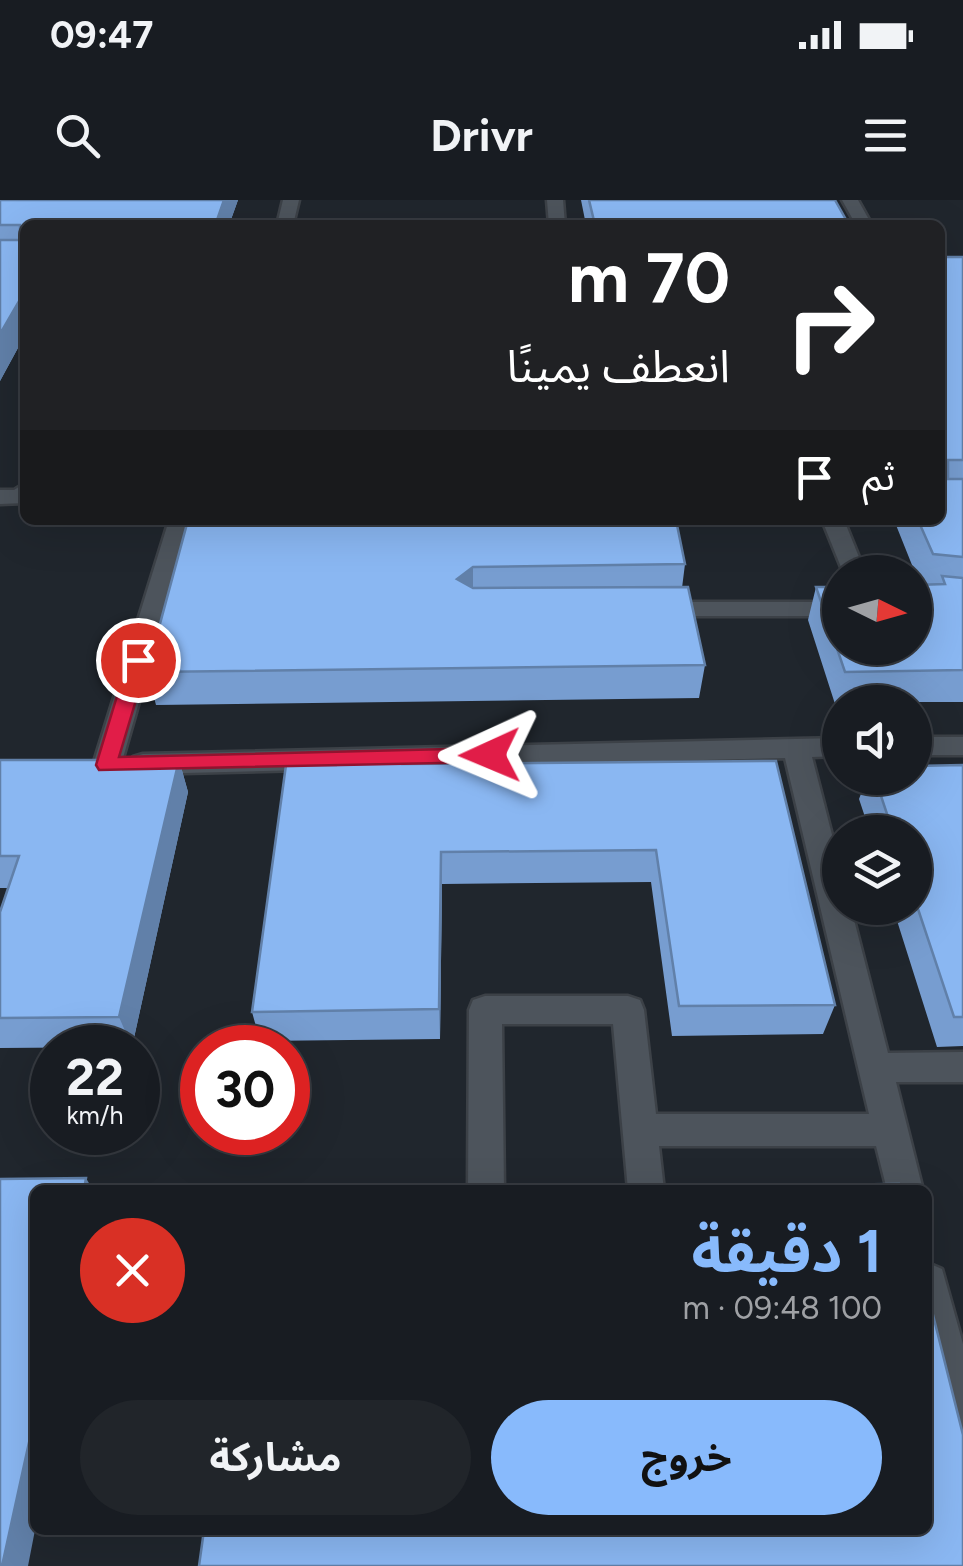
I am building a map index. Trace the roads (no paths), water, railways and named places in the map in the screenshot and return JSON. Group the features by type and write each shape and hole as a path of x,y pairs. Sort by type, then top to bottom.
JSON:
{"street":[{"path":"107,765 179,525"},
{"path":"835,525 847,555"},
{"path":"628,610 822,609"},
{"path":"932,746 963,746"},
{"path":"796,747 904,1185"},
{"path":"71,765 822,747"},
{"path":"486,1185 485,1010 628,1010 646,1185"},
{"path":"875,1068 963,1067"},
{"path":"640,1130 890,1130"},
{"path":"932,1298 963,1426"}]}
